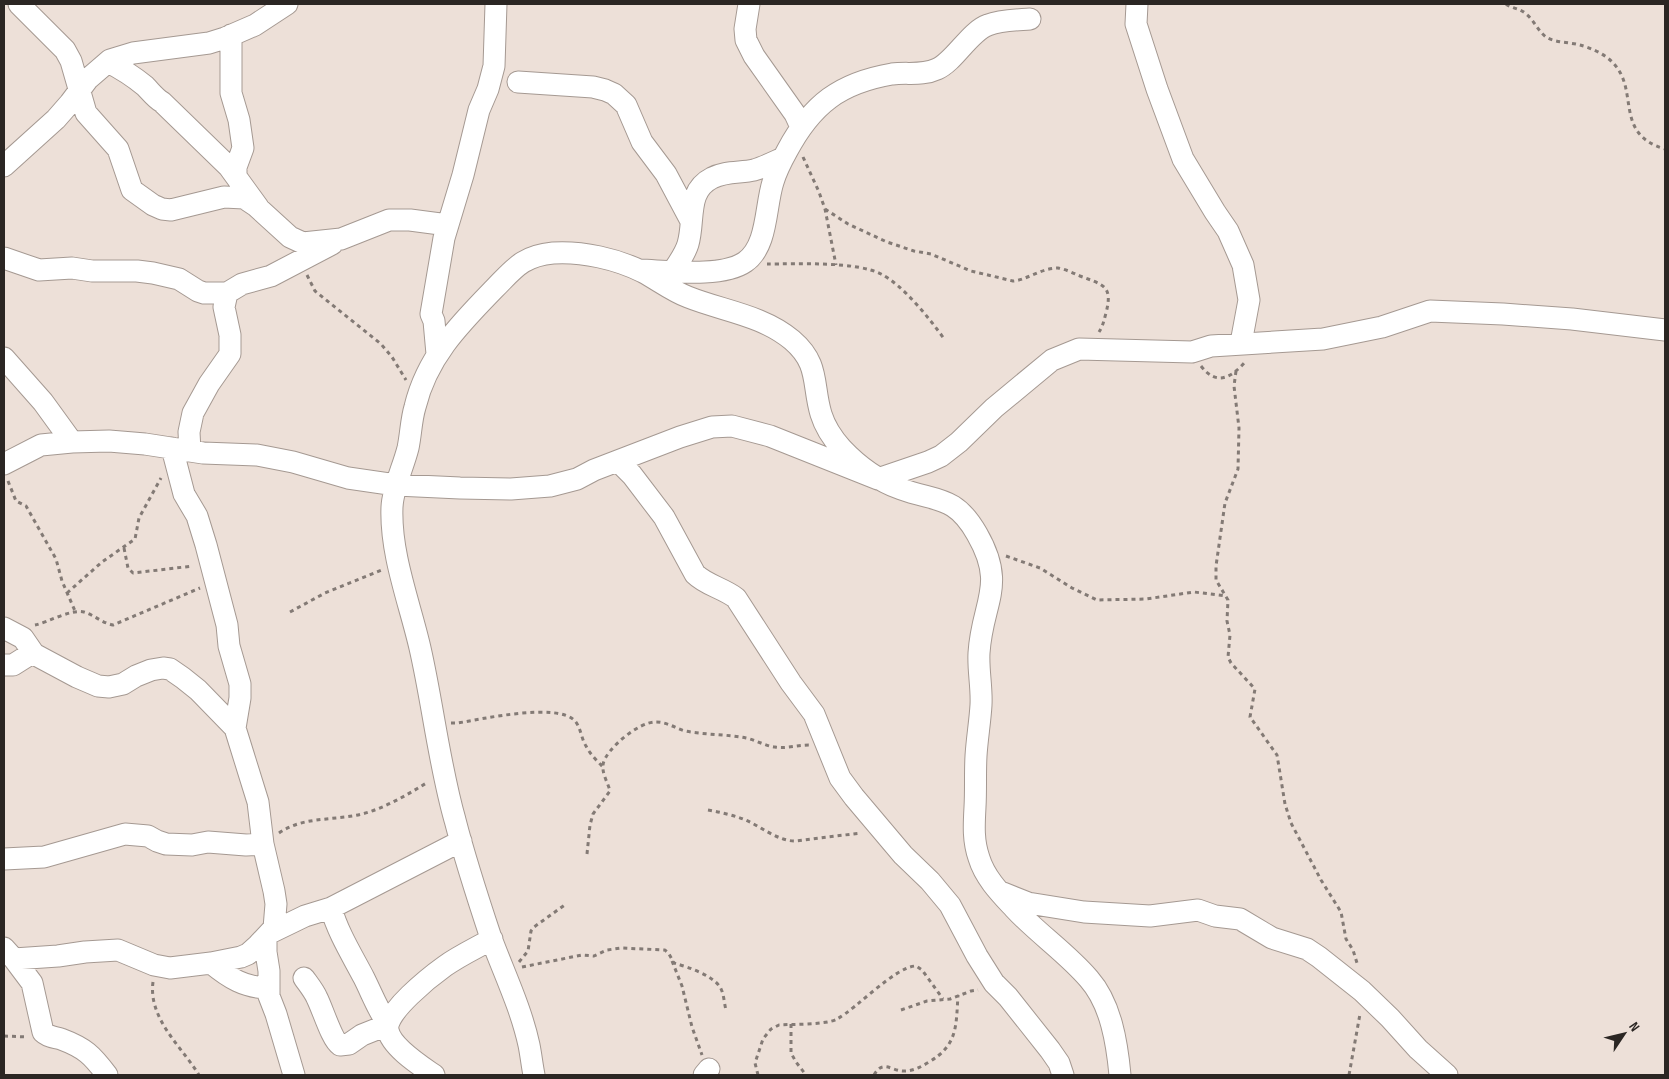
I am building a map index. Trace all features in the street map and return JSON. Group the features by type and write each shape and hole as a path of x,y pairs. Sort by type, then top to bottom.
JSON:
{"street":[{"path":"19,4 65,50 71,61 86,112 118,149 132,190 141,198 162,209 171,210 224,197 244,198 290,237 303,243 341,239"},
{"path":"4,166 56,119 88,79 108,62 117,57 133,53 208,43 255,25 287,4"},
{"path":"437,354 434,321 431,314 444,238 463,175 479,110 488,89 494,66 496,4"},
{"path":"749,4 745,29 746,40 754,56 795,114 798,131"},
{"path":"1137,4 1136,24 1157,89 1183,159 1228,231 1243,265 1248,300 1241,344"},
{"path":"639,270 704,272 734,268 744,263 753,255 761,241 773,181 783,158 798,131 827,98 851,85 893,74 922,74 939,69 969,39 987,25 1030,19"},
{"path":"231,35 231,93 239,120 243,148 236,167 236,176"},
{"path":"108,62 117,66 144,86 229,167 258,208"},
{"path":"518,82 593,87 605,90 620,98 626,105 642,142 666,174 691,221"},
{"path":"673,271 683,257 688,243 692,203 700,187 712,178 724,174 756,170 783,158"},
{"path":"4,258 39,270 72,268 92,271 153,273 179,279 198,291 227,293 242,284 271,276 341,239 389,220 410,220 448,225"},
{"path":"534,1075 528,1042 508,970 492,939 461,841 443,772 429,688 394,544 392,506 396,485 410,440 415,405 437,354 471,311 515,266 530,258 554,254 589,254 639,270 680,294 705,304 747,315 764,322 790,338 810,362 815,376 822,419 831,435 842,449 878,479"},
{"path":"227,293 224,307 230,335 230,354 209,384 193,413 189,432 178,452 184,494 197,516 227,625 229,646 241,689 235,728 258,802 263,844 274,892 275,922 269,935 266,952 269,971 269,996 294,1075"},
{"path":"878,479 941,456 959,442 994,408 1052,360 1079,348 1192,352 1211,346 1323,339 1382,326 1430,311 1572,319 1665,330"},
{"path":"4,358 43,402 72,442"},
{"path":"4,464 41,446 72,442 109,441 178,452 257,455 293,462 348,478 396,485 511,489 550,486 577,479 594,470 651,448 712,427 732,426 770,436 903,490 946,501 963,514 975,530 992,568 993,586 983,627 979,654 981,700 976,756 973,833 978,858 997,890 1023,918 1091,980 1101,996 1112,1023 1120,1075"},
{"path":"618,461 643,488 664,518 695,574 700,579 728,592 736,598 814,714 840,778 854,798 903,855 930,880 950,905 977,956 994,983 1050,1050 1059,1063 1064,1075"},
{"path":"10,631 23,638 32,653 76,677 98,686 109,687 123,684 151,670 170,669 198,690 235,728"},
{"path":"4,665 16,664 32,653"},
{"path":"4,859 44,857 125,834 148,836 166,844 192,845 208,842 246,845 263,844"},
{"path":"8,953 58,956 118,950 158,966 170,968 241,957 258,946 269,935 305,916 331,908 461,841"},
{"path":"997,890 1028,903 1084,912 1150,916 1198,910 1215,916 1240,919 1272,938 1307,949 1362,991 1418,1049 1447,1075"},
{"path":"331,908 335,921 372,998 387,1024 389,1036 414,1061 434,1075"},
{"path":"304,978 317,997 334,1039 340,1045 349,1044 362,1035 387,1024 392,1014 410,995 445,966 492,939"},
{"path":"8,953 32,983 43,1032 48,1036 59,1038 86,1051 107,1075"},
{"path":"211,963 229,978 240,983 260,988 269,988"}],"path":[{"path":"1506,4 1510,8 1522,10 1545,36 1580,45 1605,56 1615,64 1624,81 1628,106 1639,134 1653,145 1665,149"},
{"path":"798,131 806,167 819,192 824,209 836,265"},
{"path":"824,209 848,224 887,242 914,251 931,254 971,271 1013,281 1034,273 1058,268 1096,282 1104,287 1109,294 1109,301 1102,328 1087,349"},
{"path":"300,261 316,291 381,344 392,357 418,398"},
{"path":"744,263 836,265 872,270 882,274 895,284 925,313 945,340"},
{"path":"1236,371 1234,386 1238,411 1238,469 1225,503 1216,566 1216,580 1228,600 1227,621 1230,636 1228,658 1255,688 1250,717 1277,756 1285,804 1291,823 1321,880 1341,912 1344,921 1344,932 1356,959 1362,991 1360,1015 1349,1075"},
{"path":"67,592 102,562 135,539 139,518 178,452"},
{"path":"4,474 16,501 26,506 56,559 62,581 75,611"},
{"path":"10,631 45,623 75,611 85,613 106,624 113,625 213,575 198,565 133,573 129,571 124,548"},
{"path":"984,548 1040,568 1096,600 1146,599 1194,592 1226,596"},
{"path":"290,612 325,593 370,574 400,565"},
{"path":"448,723 513,714 555,712 565,714 575,721 586,746 603,767 610,791 593,814 587,854"},
{"path":"603,767 610,750 618,742 636,729 654,721 670,724 685,730 746,738 772,747 780,748 801,745 829,750"},
{"path":"263,844 283,830 298,823 347,817 378,809 406,796 443,772"},
{"path":"708,810 744,819 785,841 884,832"},
{"path":"508,970 528,951 531,931 534,927 566,904"},
{"path":"508,970 582,955 594,956 607,950 621,948 664,950 670,954 682,986 707,1072"},
{"path":"671,958 674,962 700,973 720,986 726,1010"},
{"path":"158,966 152,993 156,1009 170,1036 199,1075"},
{"path":"758,1075 755,1063 766,1034 771,1029 779,1025 835,1020 870,993 912,966 922,970 943,1000"},
{"path":"901,1010 927,1000 943,1000 981,989 1004,993"},
{"path":"874,1075 876,1070 887,1066 902,1071 910,1071 922,1067 946,1050 956,1025 958,996"},
{"path":"791,1024 792,1053 806,1075"}]}
